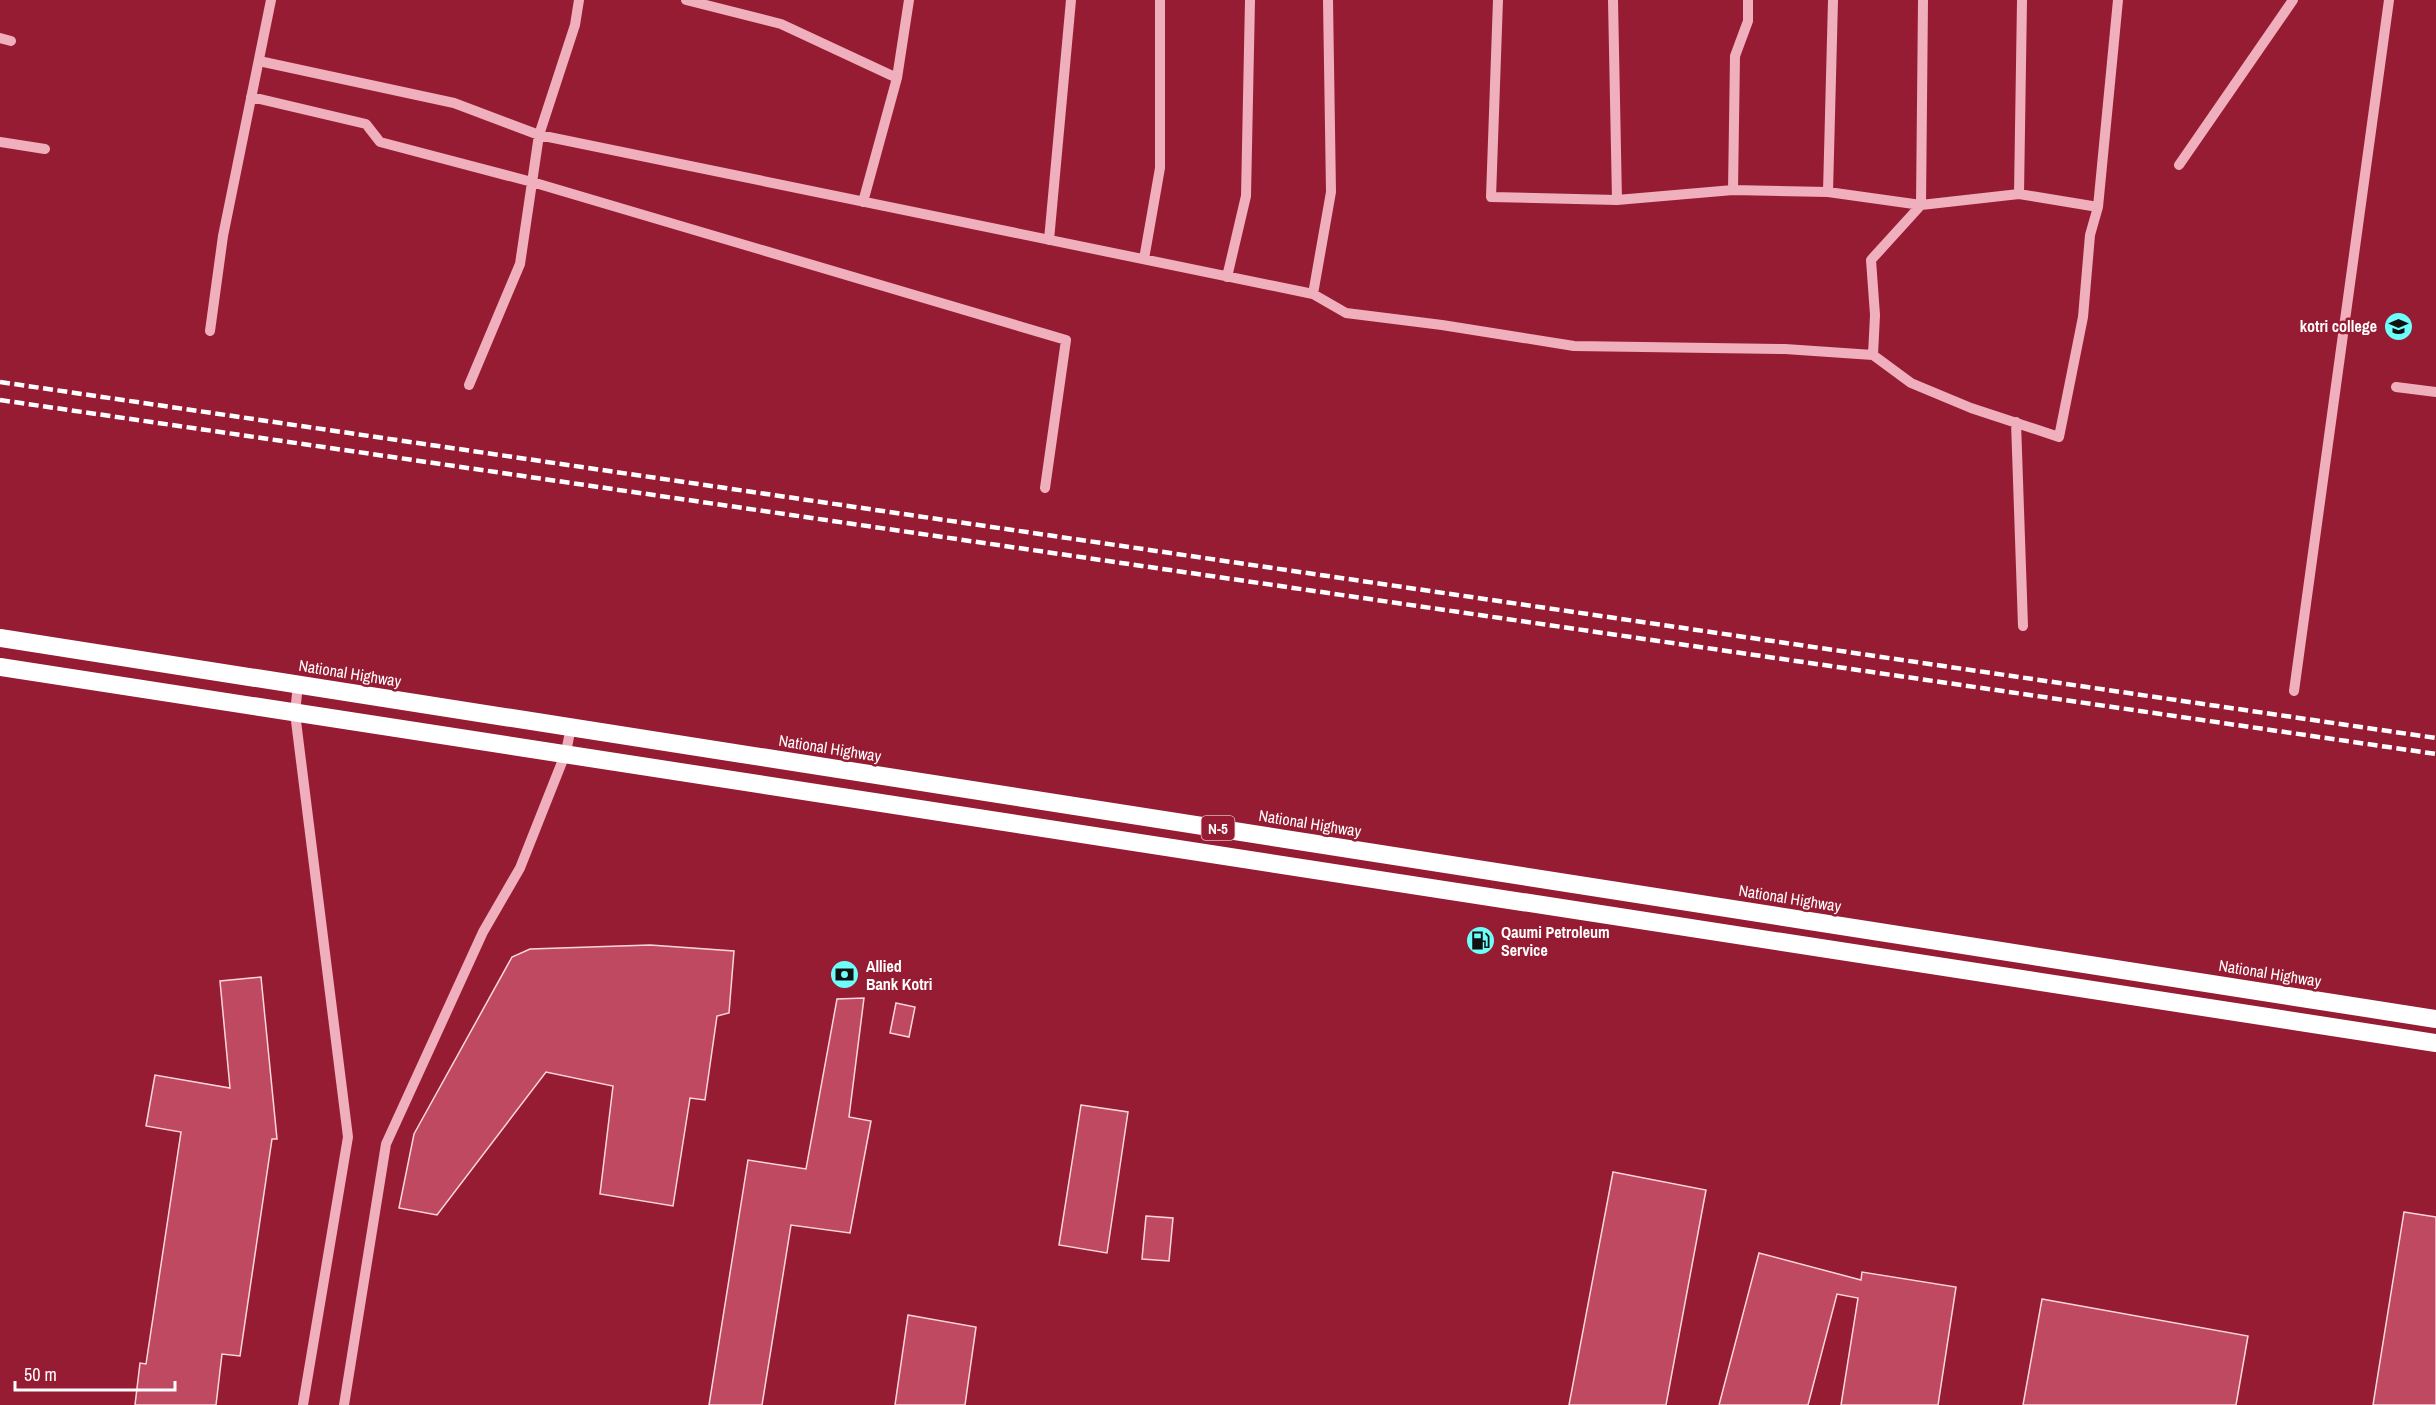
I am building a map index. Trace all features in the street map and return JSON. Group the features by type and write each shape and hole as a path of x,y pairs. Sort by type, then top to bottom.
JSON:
{"highway":[{"name":"National Highway","path":"0,638 2436,1019"},
{"name":"N-5","path":"0,667 566,752 2436,1043"}],"street":[{"path":"210,331 223,236 271,0"},
{"path":"469,385 520,264 539,135 575,25 579,0"},
{"path":"686,0 781,24 897,78"},
{"path":"863,202 897,78 909,0"},
{"path":"1049,240 1071,0"},
{"path":"1144,260 1160,168 1160,0"},
{"path":"1227,277 1246,196 1250,0"},
{"path":"1313,294 1331,192 1328,0"},
{"path":"1498,0 1491,197 1617,200 1734,189 1828,192 1921,205 2019,194 2098,207"},
{"path":"1613,0 1617,200"},
{"path":"1734,189 1735,56 1748,21 1748,0"},
{"path":"1828,192 1833,0"},
{"path":"1873,355 1875,315 1870,260 1921,205 1923,0"},
{"path":"2019,194 2022,0"},
{"path":"259,61 454,103 539,135 1313,294 1346,313 1442,325 1574,346 1785,349 1873,355 1911,383 1971,408 2059,437 2083,317 2090,235 2098,207 2118,0"},
{"path":"2179,165 2292,0"},
{"path":"2294,691 2389,0"},
{"path":"251,97 366,124 380,142 532,182 1066,340 1046,488"},
{"path":"0,142 45,149"},
{"path":"2396,387 2436,392"},
{"path":"2016,423 2023,626"},
{"path":"298,684 295,713 348,1137 303,1405"},
{"path":"344,1405 387,1143 483,932 520,868 566,752 571,727"}],"building":[{"path":"650,945 734,951 729,1013 717,1016 705,1100 690,1098 673,1206 600,1194 613,1086 546,1072 437,1215 399,1208 414,1134 512,957 530,949"},
{"path":"261,977 277,1139 272,1139 240,1356 222,1354 216,1405 135,1405 140,1363 146,1364 181,1132 146,1126 155,1075 230,1088 220,981"},
{"path":"864,998 849,1117 871,1121 850,1233 791,1225 762,1405 709,1405 748,1160 806,1169 837,999"},
{"path":"896,1003 915,1007 909,1037 890,1033"},
{"path":"1081,1105 1128,1112 1107,1253 1059,1245"},
{"path":"1613,1172 1706,1190 1666,1405 1569,1405"},
{"path":"2404,1212 2436,1217 2436,1405 2373,1405"},
{"path":"1146,1216 1173,1218 1169,1261 1142,1259"},
{"path":"1759,1253 1861,1280 1862,1272 1956,1287 1938,1405 1841,1405 1858,1298 1837,1294 1808,1405 1719,1405"},
{"path":"2042,1299 2248,1336 2236,1405 2023,1405"},
{"path":"908,1315 976,1327 965,1405 895,1405"}],"railway":[{"path":"0,382 2436,738"},
{"path":"0,400 2436,754"}],"place":[{"name":"kotri college","path":"2398,326"},
{"name":"Qaumi Petroleum Service","path":"1480,941"},
{"name":"Allied Bank Kotri","path":"845,975"}]}
